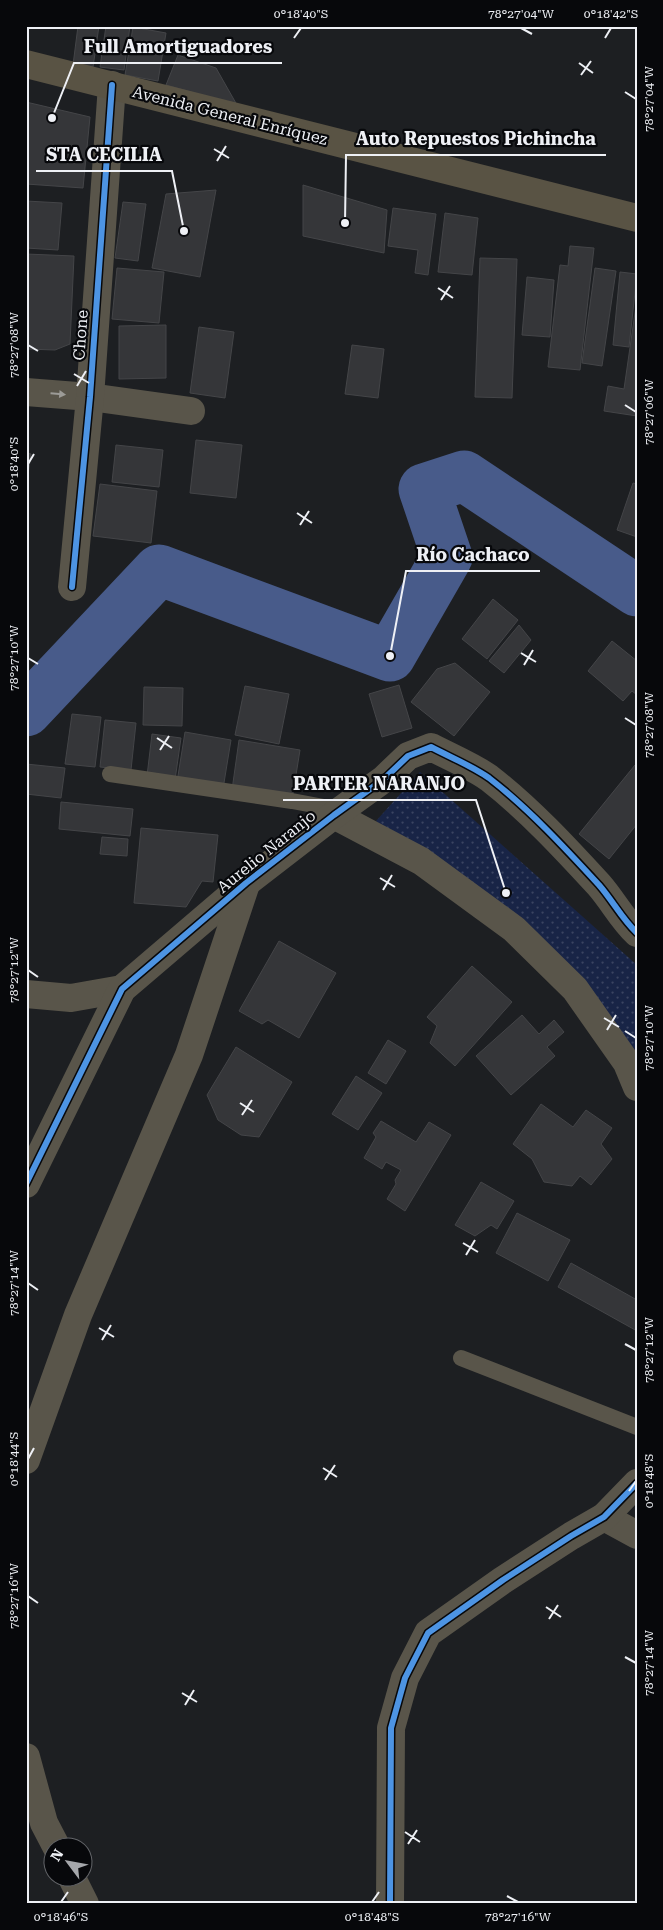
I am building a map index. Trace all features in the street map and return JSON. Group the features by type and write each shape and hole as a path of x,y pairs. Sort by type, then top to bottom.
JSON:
{"main road":[{"name":"Avenida General Enríquez","path":"26,64 637,218"}],"street":[{"name":"Chone","path":"72,587 90,397 112,85"},
{"path":"26,392 90,397 191,411"},
{"name":"Aurelio Naranjo","path":"26,1184 122,989 246,883 384,779 408,756 431,747 488,777 531,815 600,887 628,926 637,933"},
{"path":"337,813 421,861 514,929 575,989 627,1063 637,1087"},
{"path":"26,1460 78,1315 189,1055 246,883"},
{"path":"26,994 71,998 122,989"},
{"path":"390,1904 392,1728 405,1678 428,1633 570,1536 604,1517 637,1483"},
{"path":"604,1517 637,1535"},
{"path":"26,1757 44,1822 52,1838"},
{"path":"77,1888 86,1904"}],"lane":[{"path":"110,774 292,801 337,813"},
{"path":"461,1358 637,1427"}],"shaded area":[{"path":"420,772 637,965 637,1052 376,821"}],"building":[{"path":"78,26 99,26 93,67 73,65"},
{"path":"106,26 130,26 124,70 100,67"},
{"path":"133,27 166,33 158,81 125,75"},
{"path":"178,55 216,68 237,105 166,85"},
{"path":"26,102 90,117 83,188 26,184"},
{"path":"303,185 387,210 384,253 303,236"},
{"path":"216,190 200,277 152,268 166,194"},
{"path":"26,201 62,203 58,250 26,248"},
{"path":"123,202 146,204 138,261 115,258"},
{"path":"393,208 436,214 428,275 415,273 418,250 388,246"},
{"path":"445,213 478,218 472,275 438,272"},
{"path":"570,246 594,248 580,370 548,367 560,265 568,266"},
{"path":"26,254 74,256 70,344 55,350 26,349"},
{"path":"480,258 517,259 512,398 475,397"},
{"path":"117,268 164,272 159,323 112,319"},
{"path":"595,268 616,271 602,366 582,363"},
{"path":"620,272 637,274 629,347 613,345"},
{"path":"527,277 554,280 550,337 522,335"},
{"path":"637,299 637,416 604,411 608,386 624,389"},
{"path":"166,325 166,378 119,379 119,326"},
{"path":"199,327 234,332 225,398 190,393"},
{"path":"352,345 384,349 378,398 345,394"},
{"path":"196,440 242,445 236,498 190,493"},
{"path":"116,445 163,450 159,487 112,482"},
{"path":"26,453 31,454 26,488"},
{"path":"633,483 637,484 637,537 617,530"},
{"path":"100,484 157,491 151,543 93,536"},
{"path":"493,599 518,620 487,659 462,639"},
{"path":"519,625 531,640 504,673 489,661"},
{"path":"612,641 637,661 637,695 632,691 623,701 588,671"},
{"path":"455,663 490,692 454,736 411,702 437,669"},
{"path":"399,685 412,728 382,737 369,694"},
{"path":"245,686 289,694 279,744 235,735"},
{"path":"144,687 183,688 182,726 143,725"},
{"path":"72,714 101,717 95,767 65,764"},
{"path":"105,720 136,723 131,770 100,767"},
{"path":"185,732 231,740 223,789 177,782"},
{"path":"152,734 181,738 175,780 147,776"},
{"path":"239,740 300,750 292,800 232,790"},
{"path":"26,764 65,768 61,798 26,794"},
{"path":"635,765 637,766 637,824 609,859 579,834"},
{"path":"61,802 133,809 130,836 59,829"},
{"path":"141,828 218,835 213,882 202,881 186,907 134,903"},
{"path":"102,837 128,839 127,856 100,854"},
{"path":"279,941 336,973 299,1038 268,1020 262,1024 239,1011"},
{"path":"472,966 512,1002 455,1066 430,1043 437,1026 427,1017"},
{"path":"522,1015 539,1034 554,1020 564,1032 547,1047 555,1056 511,1095 476,1056"},
{"path":"388,1040 406,1051 386,1084 368,1073"},
{"path":"236,1047 292,1082 259,1137 241,1135 218,1120 207,1095"},
{"path":"356,1076 382,1093 358,1130 332,1114"},
{"path":"541,1104 573,1127 586,1110 612,1128 601,1144 612,1159 591,1185 580,1176 572,1186 544,1182 532,1159 513,1144"},
{"path":"381,1121 416,1142 429,1122 451,1135 405,1211 387,1199 396,1184 395,1180 401,1170 386,1162 382,1169 364,1158 376,1137 373,1133"},
{"path":"481,1182 514,1201 497,1229 491,1225 475,1236 455,1225"},
{"path":"517,1213 570,1240 548,1281 496,1253"},
{"path":"571,1263 637,1300 637,1331 558,1287"}],"waterway":[{"path":"26,711 159,570 390,656 447,557 424,489 464,476 637,591"}],"cycle path":[{"path":"72,587 90,397 112,85"},
{"path":"26,1184 122,989 246,883 384,779 408,756 431,747 489,778 560,843 599,885 637,933"},
{"path":"390,1904 391,1728 405,1678 428,1633 503,1580 604,1517 637,1483"}],"place":[{"name":"Full Amortiguadores","path":"52,118"},
{"name":"Auto Repuestos Pichincha","path":"345,223"},
{"name":"STA CECILIA","path":"184,231"},
{"name":"Río Cachaco","path":"390,656"},
{"name":"PARTER NARANJO","path":"506,893"}]}
